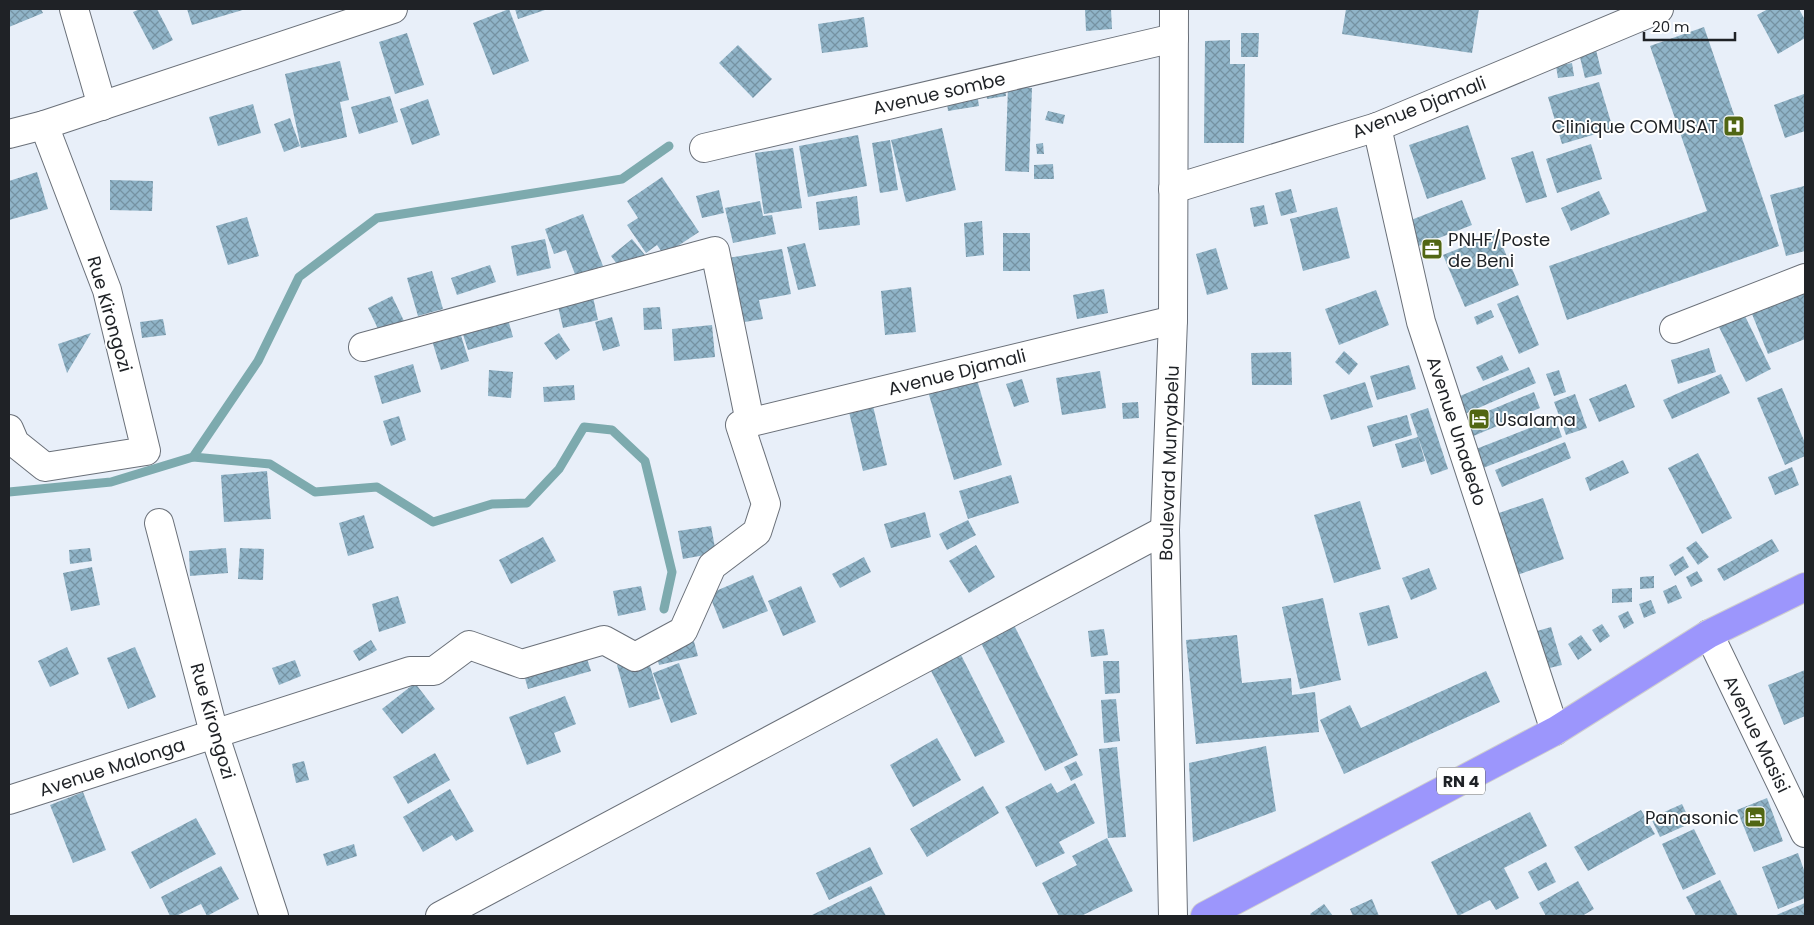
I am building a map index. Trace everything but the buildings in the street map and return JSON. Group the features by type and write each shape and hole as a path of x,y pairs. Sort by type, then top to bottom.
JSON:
{"highway":[{"name":"RN 4","path":"1205,916 1555,731 1709,634 1805,587"}],"street":[{"path":"74,9 102,106"},
{"path":"9,134 44,125 393,9"},
{"name":"Boulevard Munyabelu","path":"1173,916 1165,530 1173,320 1174,9"},
{"name":"Avenue Djamali","path":"1173,188 1377,127 1659,9"},
{"name":"Avenue sombe","path":"704,148 1174,38"},
{"name":"Rue Kirongozi","path":"9,430 15,443 45,468 146,451 107,290 44,125"},
{"name":"Avenue Unadedo","path":"1377,127 1422,322 1555,731"},
{"path":"363,347 715,250 745,423"},
{"path":"1674,329 1805,278"},
{"name":"Avenue Djamali","path":"745,423 1173,320"},
{"name":"Avenue Malonga","path":"9,800 410,671 434,671 469,644 522,664 604,640 635,656 683,631 712,566 757,532 766,504 745,423"},
{"name":"Rue Kirongozi","path":"158,523 214,733 274,916"},
{"path":"440,916 1165,530"},
{"name":"Avenue Masisi","path":"1709,634 1805,834"}],"waterway":[{"path":"9,492 111,482 193,457 258,361 299,277 377,218 622,179 669,146"},
{"path":"193,457 270,464 315,492 377,487 433,522 492,504 527,503 559,469 584,427 612,430 645,461 672,572 664,609"}],"place":[{"name":"Clinique COMUSAT","path":"1734,126"},
{"name":"PNHF/Poste de Beni","path":"1432,249"},
{"name":"Usalama","path":"1479,419"},
{"name":"Panasonic","path":"1755,817"}]}
